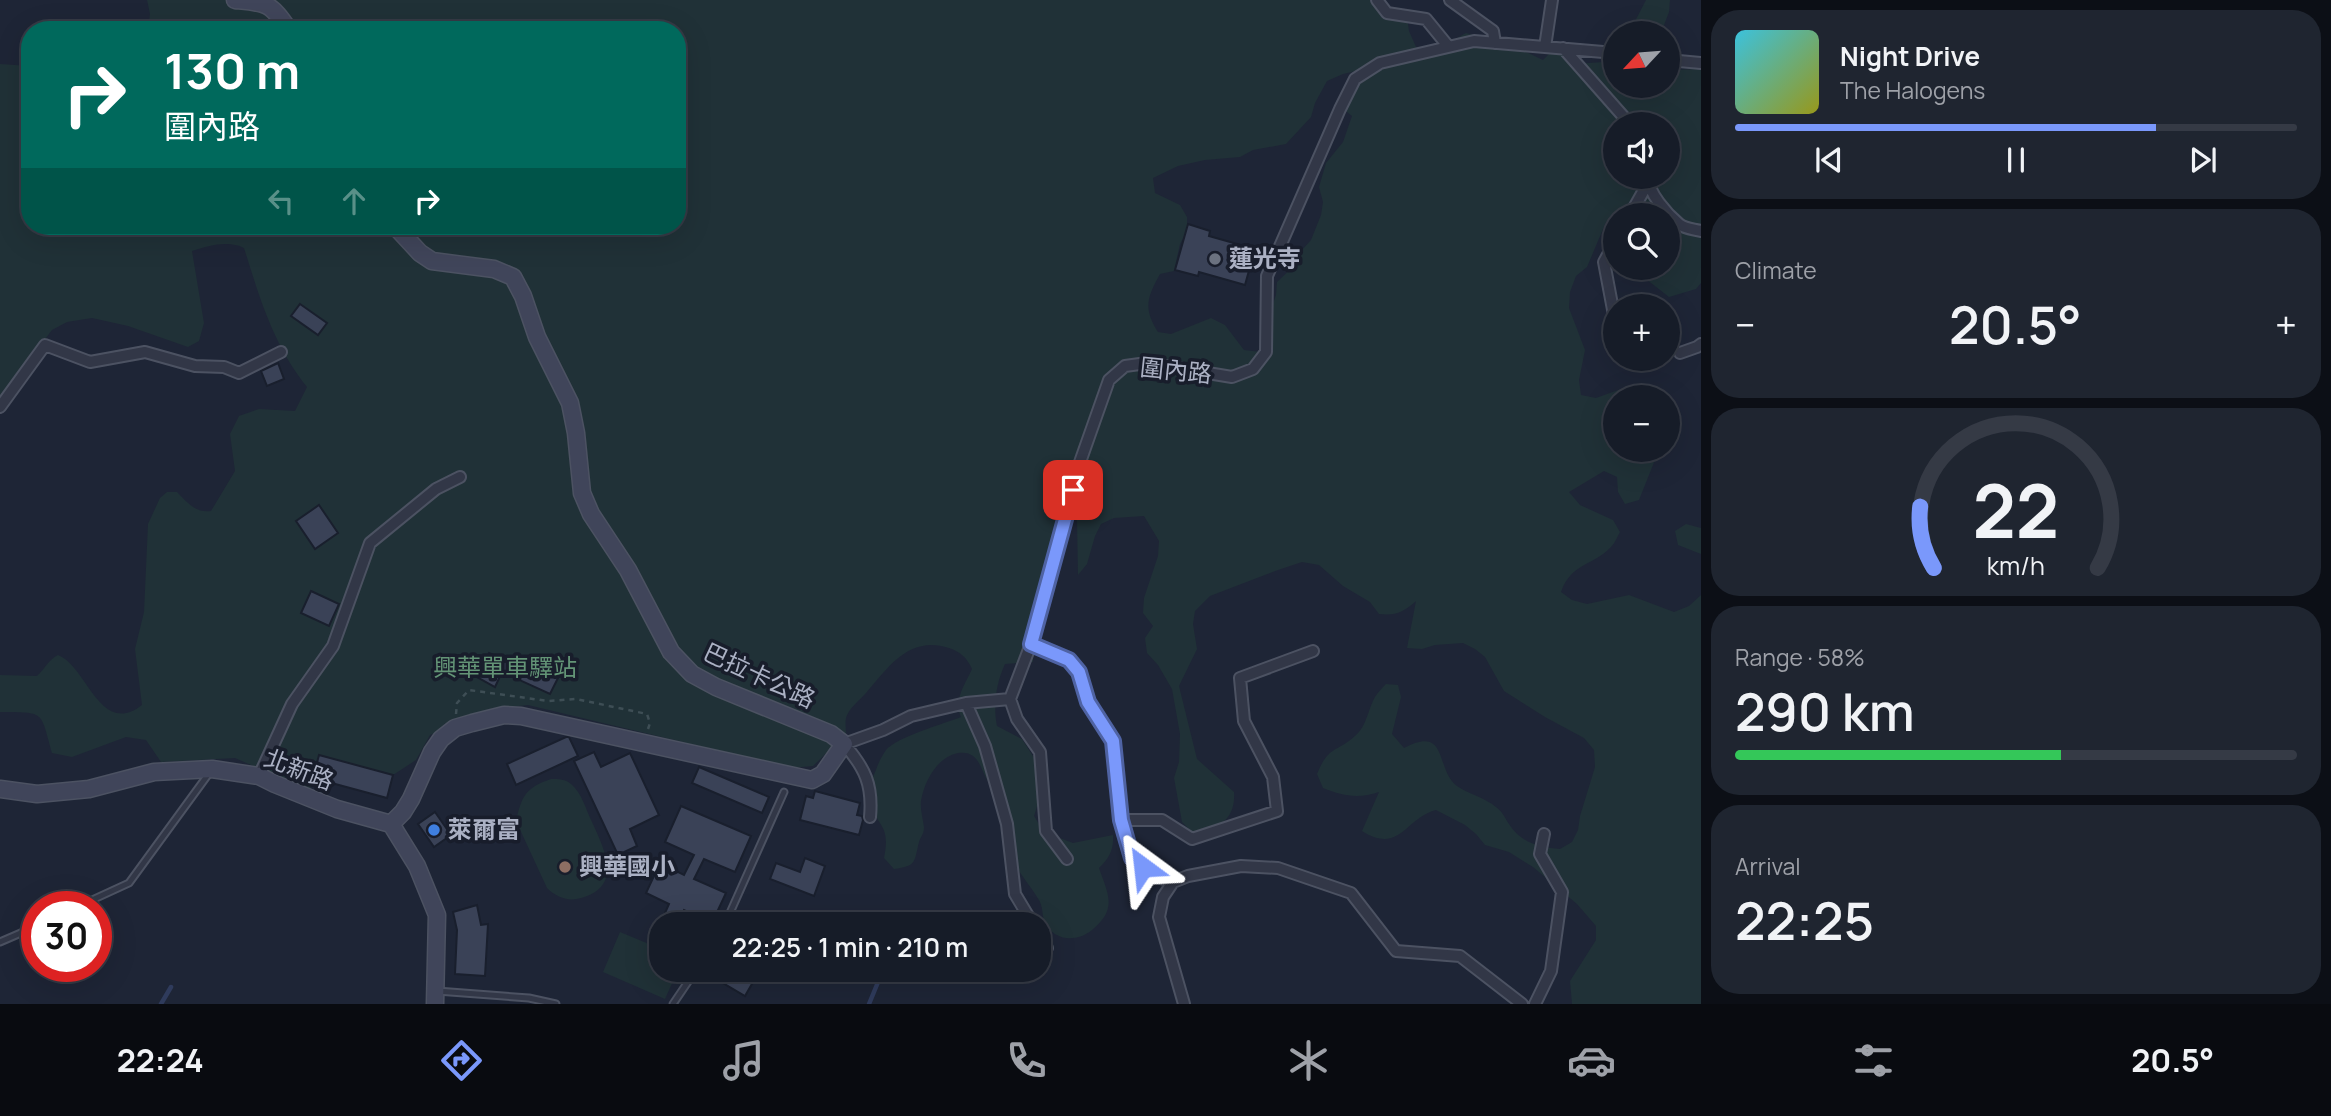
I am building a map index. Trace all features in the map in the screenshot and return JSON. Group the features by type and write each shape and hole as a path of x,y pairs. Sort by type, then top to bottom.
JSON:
{"main road":[{"path":"235,0 265,3 282,21"},
{"name":"巴拉卡公路","path":"403,235 420,253 432,261 494,269 513,277 523,296 537,337 570,403 582,494 628,570 671,652 692,674 704,681 831,734 844,744"},
{"path":"434,997 437,915 417,866 391,824 403,813 411,799 432,752 441,739 455,728 504,715 521,716 812,780 823,774 844,744"},
{"name":"北新路","path":"0,789 37,794 89,789 154,772 212,769 259,776 337,809 391,824"}],"street":[{"path":"1377,0 1387,13 1426,19 1447,46"},
{"path":"1450,0 1493,31 1495,43"},
{"path":"1545,47 1552,0"},
{"name":"圍內路","path":"1010,699 1031,644 1079,465 1109,380 1125,366 1147,363 1232,377 1253,369 1266,352 1267,276 1355,79 1380,63 1474,41 1603,52"},
{"path":"1563,48 1619,112"},
{"path":"1680,61 1701,63"},
{"path":"1652,189 1659,202 1681,226 1701,231"},
{"path":"1680,353 1701,344"},
{"path":"0,407 45,345 90,362 145,352 195,366 224,367 239,373 281,352"},
{"path":"259,776 292,704 333,646 370,543 436,489 460,477"},
{"path":"1031,644 1069,660 1079,672 1088,702 1113,741 1121,820 1132,858 1154,876 1173,882"},
{"path":"1121,820 1162,820 1192,839 1277,811 1273,777 1244,722 1240,678 1313,651"},
{"path":"870,817 872,796 868,780 857,758 844,744 883,730 911,716 965,703 1010,699 1017,719 1040,752 1046,831 1067,859"},
{"path":"965,703 985,746 1007,824 1015,894 1026,912"},
{"path":"1535,1004 1551,971 1562,892 1541,854 1544,834"},
{"path":"1184,1004 1159,917 1163,897 1173,882 1188,876 1241,866 1278,868 1351,893 1396,951 1460,956 1521,1004"}],"lane":[{"path":"112,891 130,883 212,769"},
{"path":"730,912 784,792"},
{"path":"0,942 21,933"},
{"path":"673,1004 688,982"},
{"path":"434,997 529,998 556,1004"}],"path":[{"path":"455,728 457,704 469,690 548,701 576,699 647,714 650,723 645,742"}],"green space":[{"name":"興華單車驛站","path":"147,0 1370,0 1379,12 1407,17 1409,31 1416,47 1424,50 1442,48 1466,33 1520,49 1543,60 1553,50 1565,55 1575,64 1603,62 1603,98 1680,98 1680,70 1701,69 1701,283 1696,289 1679,294 1665,294 1647,280 1680,280 1680,203 1603,203 1603,229 1587,267 1576,276 1570,292 1569,308 1585,350 1579,380 1581,395 1596,398 1603,395 1603,462 1654,462 1639,500 1625,504 1618,492 1617,477 1604,471 1569,492 1580,505 1613,520 1620,532 1604,553 1570,575 1561,592 1572,600 1587,604 1629,595 1674,612 1689,606 1701,595 1701,1004 1572,1004 1570,981 1596,940 1596,926 1577,904 1533,867 1509,852 1485,845 1465,825 1436,810 1425,814 1394,837 1385,839 1362,831 1379,792 1351,796 1323,788 1317,774 1325,758 1359,732 1375,697 1386,684 1398,685 1401,697 1392,734 1404,748 1418,742 1435,745 1450,779 1457,786 1496,807 1519,836 1531,843 1560,849 1572,842 1578,830 1595,767 1594,750 1584,738 1504,691 1485,657 1475,649 1463,643 1422,649 1407,648 1416,601 1399,612 1379,614 1370,602 1343,586 1319,565 1302,562 1278,570 1210,596 1195,611 1193,624 1197,649 1179,686 1197,759 1234,792 1234,802 1232,810 1223,822 1193,833 1182,822 1174,778 1179,762 1180,734 1172,689 1158,665 1147,653 1145,638 1153,626 1143,613 1144,598 1158,556 1159,541 1144,516 1114,518 1101,524 1087,564 1078,575 1074,502 1063,496 1062,509 1029,624 1033,662 1005,664 997,687 995,711 997,726 1022,739 1038,764 1041,794 1034,816 1044,832 1073,843 1113,835 1110,853 1099,868 1108,894 1108,908 1092,930 1079,937 1065,938 1051,931 1051,912 1042,912 1039,900 1014,860 1008,803 989,783 978,762 971,755 951,755 938,765 928,779 921,801 924,827 913,862 894,869 884,858 885,832 874,811 870,793 882,757 886,750 900,740 961,717 959,699 972,669 960,654 935,645 912,649 892,663 849,711 846,734 813,766 791,768 528,705 491,709 444,724 444,729 430,735 416,760 393,775 320,755 310,791 235,758 161,762 146,740 126,737 72,757 52,753 45,728 38,716 0,712 0,675 37,676 58,655 68,662 105,707 115,713 128,713 142,705 135,649 144,612 148,524 160,498 167,492 177,492 196,509 211,511 235,471 230,434 239,416 259,409 295,411 307,387 276,338 244,248 225,244 192,251 204,323 199,341 188,347 128,326 92,318 67,322 52,330 0,398 0,64 21,65 21,235 686,235 686,21 149,21","holes":["1356,71 1358,85 1342,108 1352,116 1343,142 1326,163 1319,187 1323,202 1321,215 1298,262 1277,282 1261,352 1244,350 1225,325 1211,318 1171,334 1158,332 1150,316 1148,303 1160,274 1174,271 1180,244 1187,231 1187,217 1180,205 1155,193 1153,178 1178,166 1240,157 1253,150 1286,144 1311,117 1327,81"]},
{"path":"1646,0 1670,0 1666,21 1635,21"},
{"path":"1686,524 1701,528 1701,554 1678,545 1675,531"},
{"path":"551,779 566,781 578,792 605,855 607,876 603,885 581,898 562,898 547,888 516,821 526,794 535,786"},
{"path":"620,932 649,944 649,982 673,982 665,999 603,972"}],"building":[{"name":"蓮光寺","path":"1188,224 1210,231 1209,236 1255,249 1245,285 1199,272 1198,276 1175,270"},
{"path":"300,304 327,323 318,335 291,316"},
{"path":"278,363 284,379 267,386 261,371"},
{"path":"319,505 338,533 315,549 296,521"},
{"path":"311,591 339,604 329,626 301,613"},
{"path":"489,653 511,663 513,658 558,678 550,694 502,672 495,687 477,677"},
{"path":"569,737 578,756 516,785 507,764"},
{"path":"594,752 601,767 630,753 659,815 630,829 637,846 618,855 574,761"},
{"path":"319,755 393,775 387,798 313,778"},
{"path":"699,767 769,797 762,813 692,783"},
{"path":"815,791 860,803 857,815 862,816 863,820 859,835 800,820 806,796 813,798"},
{"path":"681,806 751,836 735,872 704,859 694,879 726,893 717,912 665,912 669,904 646,893 660,863 684,875 694,855 665,842"},
{"name":"萊爾富","path":"435,812 451,835 434,847 418,824"},
{"path":"805,858 825,866 814,896 770,879 776,863 800,872"},
{"path":"477,905 481,925 488,924 485,976 455,974 457,930 453,912"},
{"path":"721,982 753,982 745,996"}],"waterway":[{"path":"869,1004 878,982"},
{"path":"161,1004 171,987"}],"place":[{"name":"蓮光寺","path":"1215,259"},
{"name":"萊爾富","path":"434,830"},
{"name":"興華國小","path":"565,867"}],"route":[{"path":"1073,490 1031,644 1069,660 1079,672 1088,702 1113,741 1121,820 1132,858 1143,867"}]}
